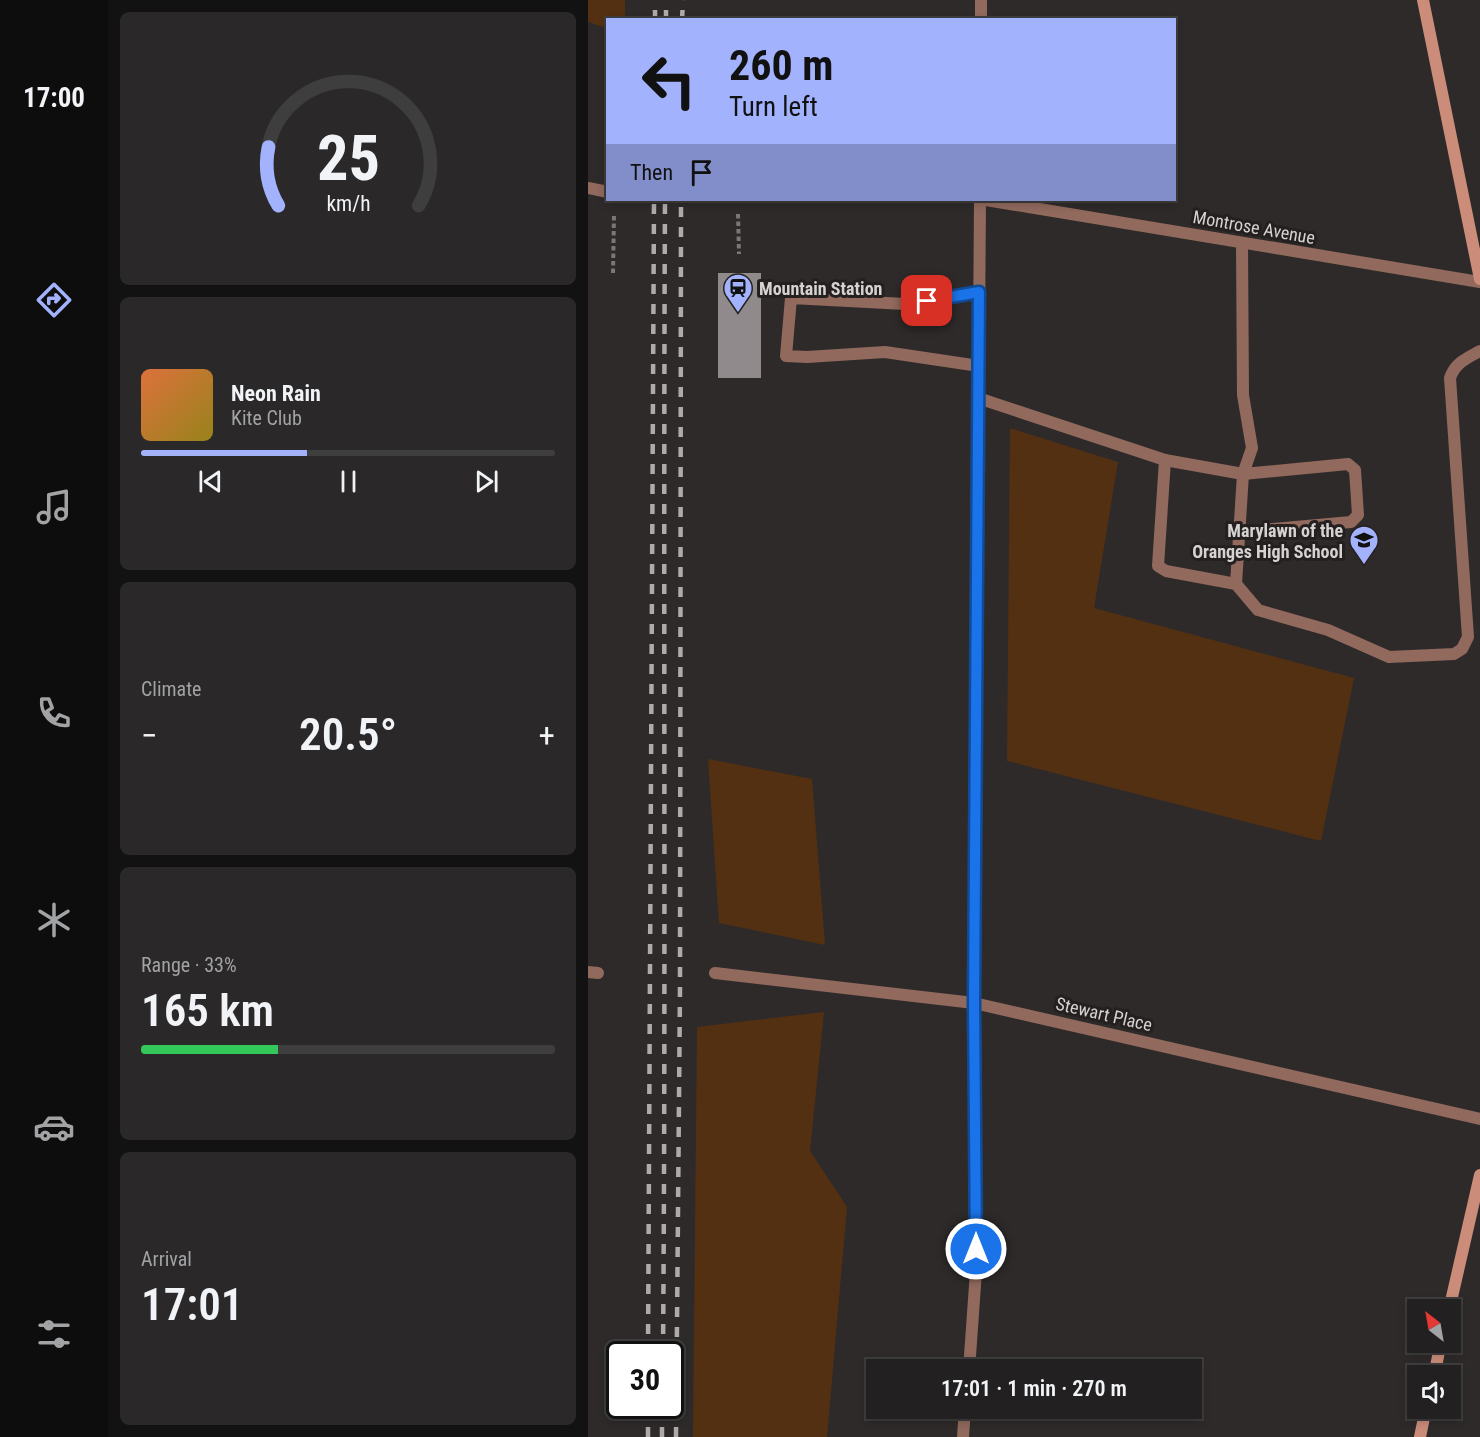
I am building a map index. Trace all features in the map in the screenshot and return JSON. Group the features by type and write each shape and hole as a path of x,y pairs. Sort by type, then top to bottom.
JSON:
{"main road":[{"path":"1423,0 1480,280"},
{"path":"1452,1299 1476,1210 1480,1175"},
{"path":"1420,1437 1424,1419"}],"street":[{"path":"981,0 981,18"},
{"path":"588,188 606,192"},
{"path":"970,1359 976,1271 974,1003 980,201"},
{"name":"Montrose Avenue","path":"992,201 1480,280"},
{"path":"1236,584 1243,474 1252,448 1243,395 1242,243"},
{"path":"979,292 905,304 791,298 786,356 807,357 885,352 979,366"},
{"path":"1165,459 1158,566 1167,571 1236,584 1258,610 1328,630 1389,657 1454,654 1462,649 1468,637 1450,378 1459,363 1480,351"},
{"path":"978,398 1165,459 1243,474 1348,464 1355,470 1358,515 1351,522 1239,532"},
{"name":"Stewart Place","path":"715,973 974,1003 1480,1119"},
{"path":"963,1437 964,1419"}],"path":[{"path":"613,273 614,214"},
{"path":"738,214 740,254"}],"shaded area":[{"path":"588,0 625,0 625,18 606,18 606,28 588,22"},
{"path":"1010,428 1118,462 1094,608 1354,678 1321,841 1007,761"},
{"path":"708,759 812,779 825,945 719,923"},
{"path":"824,1012 810,1151 847,1207 827,1437 693,1437 697,1027"}],"building":[{"path":"718,273 761,273 761,378 718,378"}],"railway":[{"path":"655,0 655,18"},
{"path":"666,0 666,18"},
{"path":"682,18 683,0"},
{"path":"648,1341 654,201"},
{"path":"663,1341 665,201"},
{"path":"676,1437 680,988 681,201"},
{"path":"648,1419 648,1437"},
{"path":"662,1419 662,1437"}],"place":[{"name":"Mountain Station","path":"738,314"},
{"name":"Marylawn of the Oranges High School","path":"1364,566"}],"route":[{"path":"927,301 979,292 974,1003 976,1249"}]}
